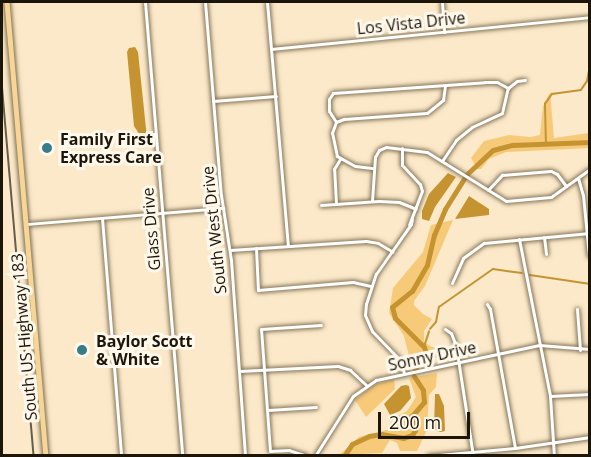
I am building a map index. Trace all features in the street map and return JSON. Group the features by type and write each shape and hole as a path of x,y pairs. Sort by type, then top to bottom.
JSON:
{"main road":[{"name":"South US Highway 183","path":"7,2 46,456"}],"street":[{"name":"Glass Drive","path":"145,2 182,456"},
{"name":"South West Drive","path":"205,2 223,208 229,250 245,456"},
{"path":"267,2 288,246"},
{"path":"442,2 444,32"},
{"name":"Los Vista Drive","path":"271,49 590,17"},
{"path":"442,161 456,140 472,127 502,112 508,88 517,81 525,80"},
{"path":"336,122 329,111 329,99 333,93 497,82 508,88"},
{"path":"373,168 355,166 340,159 333,147 332,132 336,122 344,119 427,113 443,100 445,86"},
{"path":"213,101 276,96"},
{"path":"372,201 373,168 376,154 381,148 424,151 503,200 511,201 548,198 590,169"},
{"path":"402,148 402,165 422,188 422,195 409,225 370,286 365,315 372,331 399,359 404,373"},
{"path":"336,204 334,170 340,159"},
{"path":"488,190 502,175 551,171 557,174 566,186"},
{"path":"578,178 583,195 589,256"},
{"path":"583,195 590,194"},
{"path":"321,206 372,201 399,202 416,209"},
{"path":"27,224 223,208"},
{"path":"102,218 121,456"},
{"path":"452,283 463,258 484,243 588,233"},
{"path":"544,237 546,254"},
{"path":"519,239 550,396 554,456"},
{"path":"229,250 366,241 378,243 393,252"},
{"path":"256,248 258,290 353,282 370,286"},
{"path":"487,304 499,355 515,448"},
{"path":"577,309 580,350"},
{"path":"307,456 289,450 270,451 261,329 321,325"},
{"path":"445,329 451,333 459,363 473,454"},
{"name":"Sonny Drive","path":"366,385 404,373 539,345 590,349"},
{"path":"239,371 338,366 350,370 366,385 350,401 315,456"},
{"path":"550,396 590,394"},
{"path":"268,410 316,407"},
{"path":"428,456 473,454 590,437"}],"shaded area":[{"path":"135,47 138,52 148,148 134,126 127,52 129,48"},
{"path":"550,92 554,138 589,133 589,148 506,152 489,159 481,169 477,169 471,158 484,141 509,135 530,137 540,135 543,106"},
{"path":"448,173 456,177 435,207 429,221 422,219 422,211 429,194"},
{"path":"469,196 489,209 489,215 455,219"},
{"path":"453,220 425,286 414,301 414,305 423,314 432,319 424,331 424,342 432,347 443,347 442,358 431,358 419,367 412,368 404,336 389,313 393,288 423,252 431,225"},
{"path":"437,373 436,387 429,395 427,430 417,451 400,451 397,443 390,440 382,453 339,455 359,437 398,427 394,418 407,411 416,397 409,378"},
{"path":"394,379 395,389 366,417 355,400 374,385"},
{"path":"401,386 409,386 411,398 400,411 390,415 384,404"},
{"path":"435,394 439,394 444,406 445,431 441,432 434,430"}],"waterway":[{"path":"546,146 545,104 552,94 581,90 587,81 590,65"},
{"path":"467,174 493,150 512,145 590,142"},
{"path":"415,368 426,353 424,347 395,318 392,307 412,291 427,265 434,235 445,209 464,178"},
{"path":"430,329 436,322 439,307 493,269 522,273"},
{"path":"530,275 590,284"},
{"path":"424,347 429,332"},
{"path":"344,456 352,444 369,436 381,434 403,438 412,435 415,430 411,417 424,402 423,390 414,376"}],"railway":[{"path":"2,82 34,456"}],"place":[{"name":"Family First Express Care","path":"47,148"},
{"name":"Baylor Scott & White","path":"82,350"}]}
